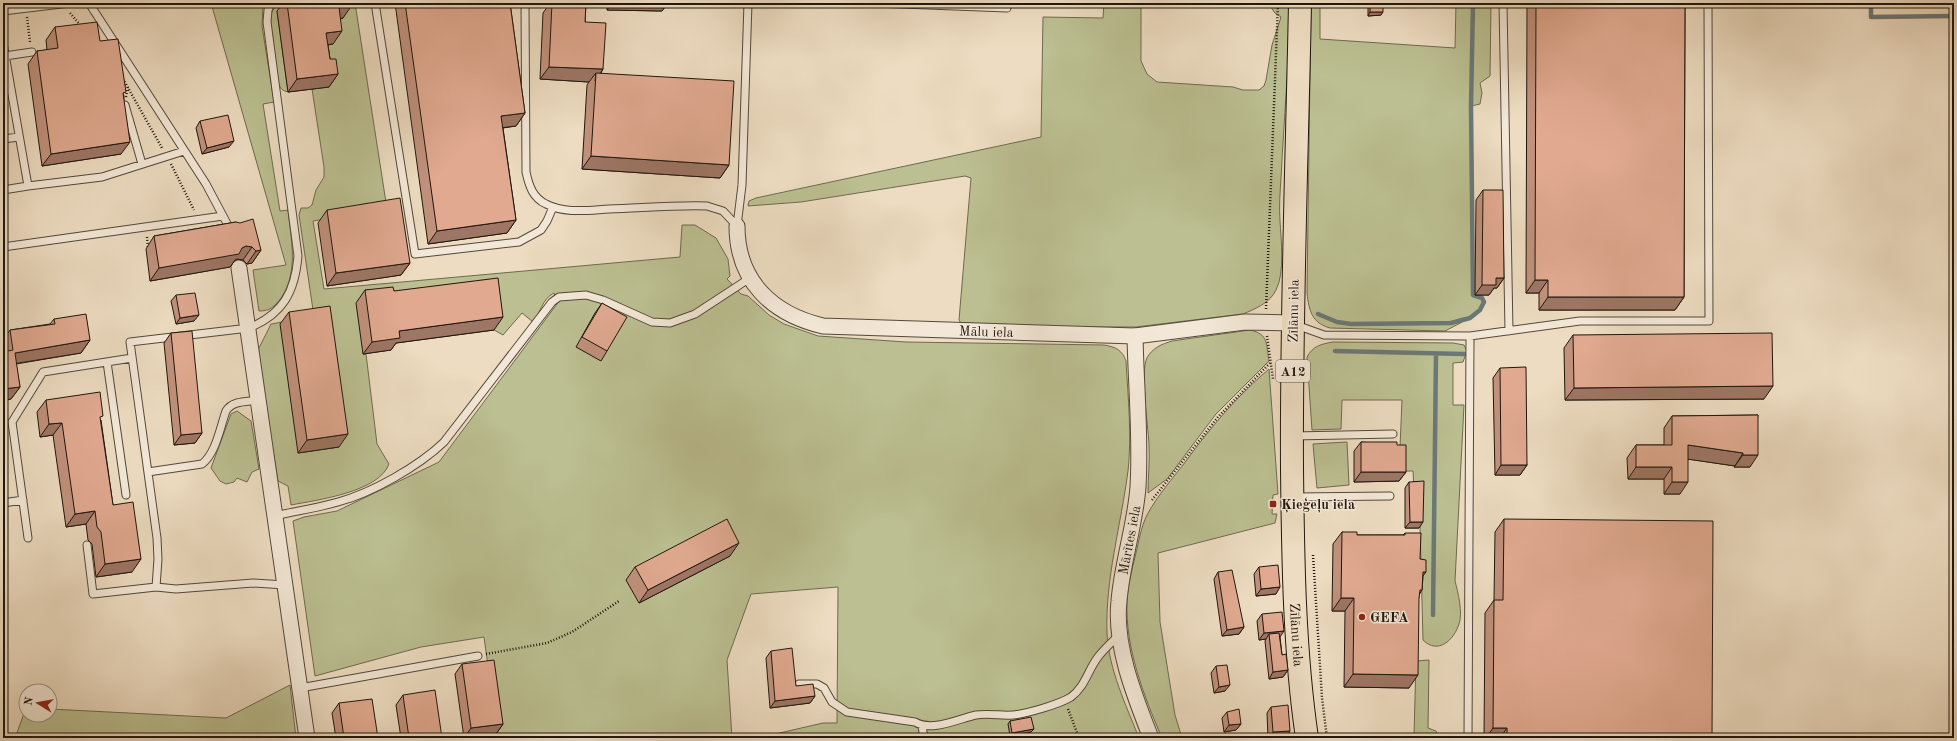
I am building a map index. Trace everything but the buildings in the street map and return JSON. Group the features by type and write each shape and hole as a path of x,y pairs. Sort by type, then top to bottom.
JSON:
{"highway":[{"name":"Zīlānu iela","path":"1300,3 1292,436 1294,565 1298,653 1307,738"}],"street":[{"name":"Mālu iela","path":"737,226 740,252 750,278 757,288 780,310 808,323 823,326 1135,336 1246,322 1293,323"},
{"path":"239,268 249,328 307,738"},
{"name":"Mārītes iela","path":"1135,336 1139,445 1138,490 1119,594 1118,618 1120,635 1134,692 1151,738"}],"lane":[{"path":"3,11 70,3"},
{"path":"88,3 206,184 231,231"},
{"path":"156,587 158,559 157,538 130,342 249,328 268,318 283,304 293,288 297,273 298,256 267,22 268,10 271,3"},
{"path":"375,3 415,254 519,242 541,230 548,221 553,207"},
{"path":"524,3 526,172 533,193 542,202 553,207 576,210 707,206 723,212 737,226"},
{"path":"737,226 742,185 748,3"},
{"path":"875,3 1007,8 1007,3"},
{"path":"1502,3 1509,331"},
{"path":"1293,323 1324,335 1470,336 1580,321 1709,321 1708,3"},
{"path":"3,43 28,186"},
{"path":"5,56 32,52"},
{"path":"125,105 142,164"},
{"path":"3,139 19,137"},
{"path":"3,190 102,177 184,151"},
{"path":"3,247 223,216"},
{"path":"275,516 340,502 375,488 428,457 444,442 552,302 559,297 579,294 594,296 652,322 670,323 695,314 750,278"},
{"path":"1468,738 1470,336"},
{"path":"28,538 12,422 43,372 132,358"},
{"path":"107,362 126,495"},
{"path":"148,472 202,464 208,459 212,452 229,406 236,403 259,400"},
{"path":"1292,436 1393,434"},
{"path":"1293,497 1390,496"},
{"path":"3,503 23,500"},
{"path":"87,545 93,594 156,587 176,589 253,583 285,585"},
{"path":"799,684 817,684 824,688 832,702 847,712 915,722 922,726 952,722 977,715 1013,715 1028,713 1067,699 1078,690 1098,657 1120,635"},
{"path":"300,688 478,656"},
{"path":"922,726 924,738"}],"path":[{"path":"66,3 70,13 86,31"},
{"path":"1266,323 1278,3"},
{"path":"25,8 32,52"},
{"path":"120,73 167,157 198,219"},
{"path":"125,105 128,86 134,73"},
{"path":"1133,521 1168,481 1218,417 1271,363"},
{"path":"1312,548 1322,698 1327,738"},
{"path":"478,656 547,643 572,632 619,601"},
{"path":"1067,699 1068,710 1079,738"}],"green space":[{"path":"211,3 263,3 262,26 274,102 263,104 280,211 288,210 292,244 292,266 287,288 281,298 274,306 263,311 259,311 253,270 286,265"},
{"path":"284,3 355,3 387,209 313,221 324,289 680,257 682,225 695,225 716,238 728,259 730,276 727,279 741,294 748,296 769,315 784,324 818,336 906,342 1104,345 1115,348 1120,352 1126,361 1130,444 1128,471 1108,593 1107,634 1108,647 1115,674 1139,738 758,738 823,723 837,723 838,587 751,594 727,660 732,738 498,738 484,637 421,647 315,676 293,521 304,517 337,511 439,462 557,304 554,293 544,302 533,322 522,313 503,335 494,330 488,290 363,354 366,354 377,444 389,464 383,474 373,482 360,488 331,497 291,505 288,486 278,481 257,352 271,324 288,321 313,310 299,215 301,208 308,208 312,205 316,190 324,177 324,167 312,89 329,86 277,11 288,92 280,87 272,50 270,27 272,12 279,5"},
{"path":"1104,3 1141,3 1141,61 1147,74 1157,82 1233,87 1243,90 1259,90 1264,86 1266,80 1272,45 1281,17 1275,13 1268,3 1290,3 1288,69 1280,200 1282,256 1281,275 1273,295 1270,299 1257,308 1243,314 1136,327 1067,327 961,323 959,320 971,178 965,176 801,202 748,206 749,201 756,198 1041,137 1043,17 1103,18"},
{"path":"1311,3 1320,3 1320,39 1455,48 1456,3 1491,3 1490,76 1480,83 1482,93 1480,104 1471,106 1473,295 1482,298 1484,302 1480,310 1470,318 1445,331 1330,328 1319,323 1310,311 1307,293"},
{"path":"1250,330 1261,334 1264,337 1267,345 1269,361 1216,414 1167,479 1148,493 1149,450 1144,375 1147,358 1158,347 1172,341"},
{"path":"1333,342 1453,343 1464,345 1467,351 1463,362 1453,363 1453,405 1464,405 1455,581 1460,602 1460,619 1457,630 1445,644 1440,646 1434,646 1423,640 1419,488 1414,488 1413,471 1399,471 1402,400 1342,400 1341,429 1312,430 1307,357 1312,350 1318,346"},
{"path":"1269,369 1278,494 1273,495 1272,514 1277,514 1275,523 1158,553 1160,622 1175,715 1182,738 1162,738 1142,689 1132,654 1127,619 1129,583 1142,529 1147,515 1155,501 1205,436 1235,401"},
{"path":"237,411 251,421 259,469 252,472 247,482 237,478 234,482 226,484 220,481 211,468 231,414"},
{"path":"1347,442 1349,485 1317,488 1313,444"},
{"path":"1429,660 1428,728 1436,731 1439,738 1391,738 1414,736 1416,661"},
{"path":"290,685 296,738 15,738 20,723 58,723 58,709 226,718"}],"waterway":[{"path":"1318,314 1337,322 1351,324 1451,323 1470,318 1480,310 1484,302 1482,298 1473,295 1471,106 1473,3"},
{"path":"1871,3 1871,17 1954,16"},
{"path":"1335,351 1464,354"},
{"path":"1433,615 1436,354"}],"place":[{"name":"Ķieģeļu iela","path":"1273,504"},
{"name":"GEFA","path":"1362,617"}]}
